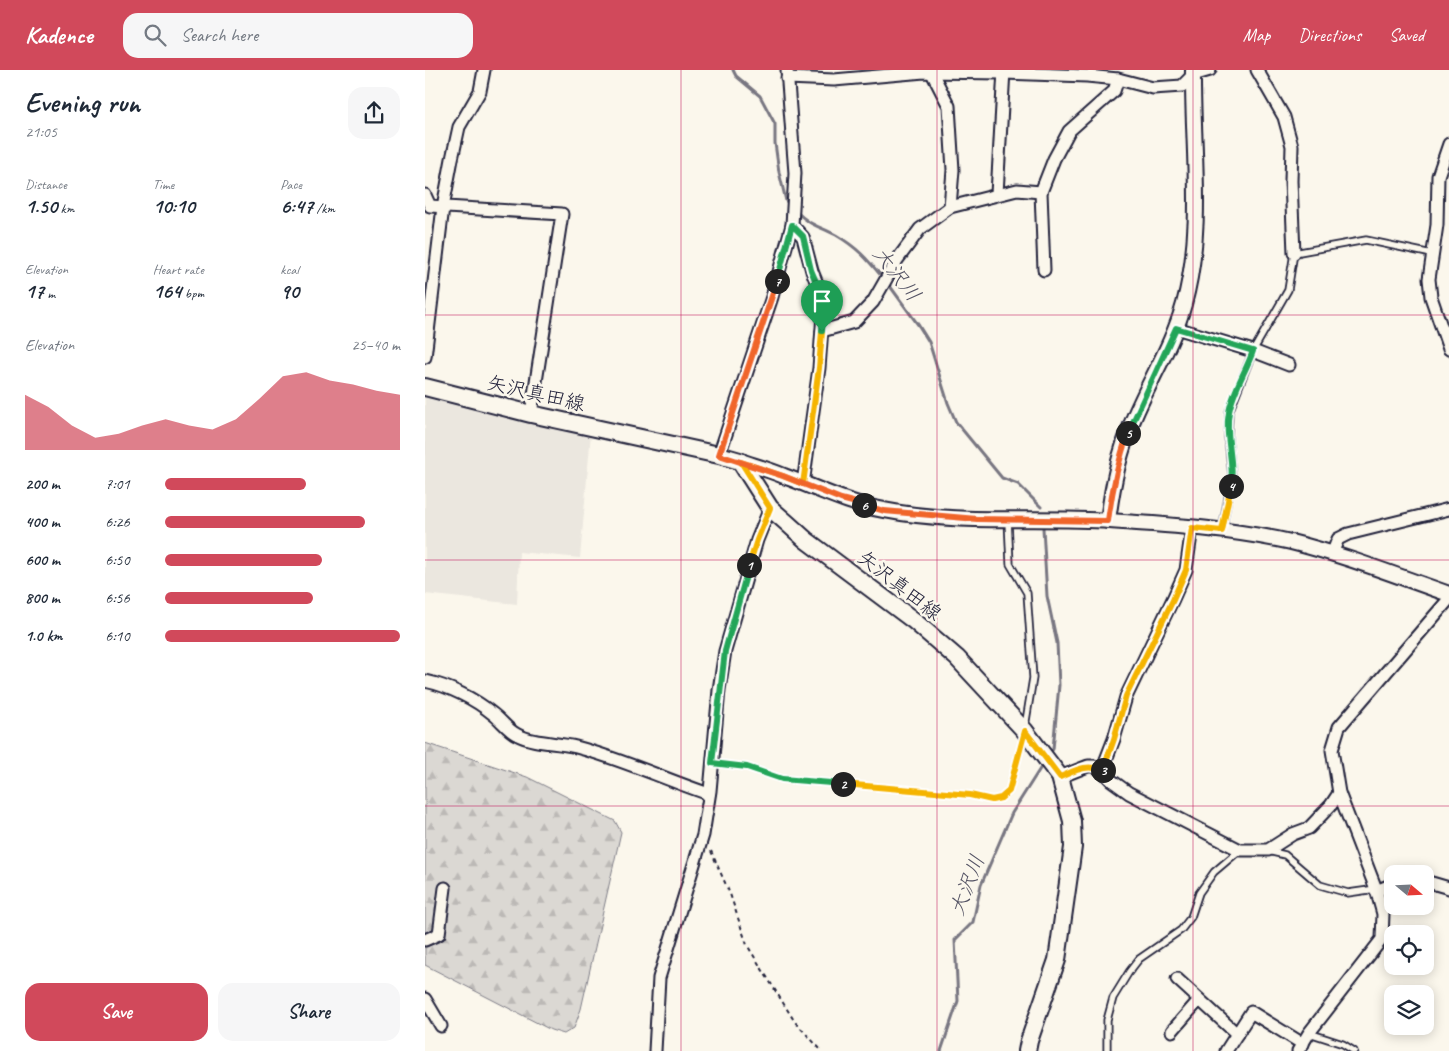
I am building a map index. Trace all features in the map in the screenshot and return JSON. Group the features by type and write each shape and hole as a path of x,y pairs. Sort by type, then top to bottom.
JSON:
{"main road":[{"name":"矢沢真田線","path":"425,387 531,414 719,455 741,462 770,508 806,540 913,620 957,658 1025,731 1060,777 1072,821 1073,847 1057,960 1027,1051"}],"street":[{"path":"425,358 443,208 459,127 479,90 484,70"},
{"path":"719,455 782,266 792,225 795,173 787,74 834,80 927,71 1087,73 1123,76 1153,88 1183,86 1193,73 1210,70"},
{"path":"1257,70 1284,117 1293,146 1291,181 1294,254"},
{"path":"927,71 949,106 953,170 950,207"},
{"path":"997,194 1004,72"},
{"path":"1108,521 1118,460 1131,425 1176,328 1191,275 1195,240 1193,73"},
{"path":"1044,270 1041,192 1054,159 1069,131 1113,91 1123,76"},
{"path":"1449,144 1445,167 1438,176 1437,225 1429,279 1431,297 1449,349"},
{"path":"822,331 854,322 873,302 897,260 920,229 950,207 1017,190 1041,192"},
{"path":"427,203 443,208 562,214 531,414"},
{"path":"792,225 803,236 811,270 824,301 819,368 803,484"},
{"path":"1176,328 1253,351 1289,365"},
{"path":"741,462 841,499 884,511 931,516 1007,520 1108,521 1222,531 1291,542 1449,594"},
{"path":"655,1051 659,978 703,835 725,651 757,540 770,508"},
{"path":"1332,554 1338,539 1348,534 1449,509"},
{"path":"1103,770 1126,696 1186,570 1192,528"},
{"path":"1226,1051 1251,1012 1300,1047 1382,939 1383,914 1376,890 1339,793 1332,750 1339,727 1449,599"},
{"path":"425,682 435,683 480,704 494,714 515,734 584,749 639,767 709,794"},
{"path":"1060,777 1088,766 1094,766 1103,770 1111,780 1129,793 1240,850 1268,850 1293,834 1309,828 1331,805 1339,793"},
{"path":"1434,884 1449,888"},
{"path":"1376,890 1384,887"},
{"path":"425,940 439,934 445,888"},
{"path":"1177,980 1237,1034"},
{"path":"425,998 441,1026"},
{"path":"1172,1031 1199,1000"}],"lane":[{"path":"1222,531 1232,476 1228,436 1229,412 1253,351 1288,290 1294,254 1366,240 1432,254"},
{"path":"1007,520 1010,564 1027,593 1033,678 1025,731"},
{"path":"1107,1051 1107,1020 1113,998 1129,972 1139,959 1181,930 1191,917 1199,893 1214,872 1240,850"},
{"path":"1268,850 1285,855 1320,884 1348,893 1376,890"},
{"path":"1309,1033 1343,1044 1354,1051"}],"path":[{"path":"712,763 747,767 782,779 970,795 992,800 1001,798 1009,791 1025,731"},
{"path":"703,835 730,894 747,945 795,1022 822,1051"}],"shaded area":[{"path":"425,398 591,433 580,558 519,552 517,604 425,594"}],"green space":[{"path":"425,743 527,777 615,821 621,832 581,1009 574,1028 564,1034 551,1030 425,965"}],"waterway":[{"name":"大沢川","path":"733,70 736,76 760,96 775,124 775,143 779,172 786,201 790,205"},
{"name":"大沢川","path":"796,211 810,223 836,235 856,249 883,278"},
{"name":"大沢川","path":"887,282 929,342 948,403 956,422 1002,478 1018,484 1041,507"},
{"name":"大沢川","path":"1043,528 1047,596 1057,643 1059,685 1053,749 1051,752"},
{"name":"大沢川","path":"941,1051 958,1001 955,940 973,922 981,885 1012,813 1043,764"}],"route":[{"path":"822,331 819,368 803,484 741,462 770,508 757,540 725,651 712,763 747,767 782,779 970,795 992,800 1001,798 1009,791 1025,731 1053,765 1060,777 1088,766 1094,766 1103,770 1126,696 1186,570 1192,528 1222,531 1232,476 1228,436 1229,412 1253,351 1176,328 1131,425 1118,460 1108,521 998,520 884,511 841,499 803,484 783,476 741,462 719,455 784,258 792,225 803,236 811,270 824,301 822,331"}]}
